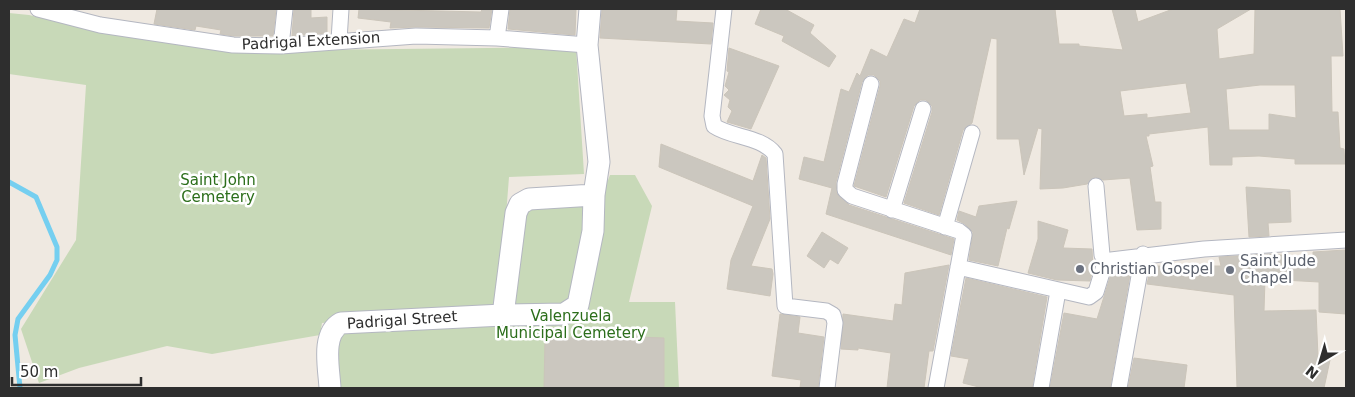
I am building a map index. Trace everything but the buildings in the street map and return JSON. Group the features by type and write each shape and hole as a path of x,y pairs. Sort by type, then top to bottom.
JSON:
{"street":[{"name":"Padrigal Extension","path":"38,9 100,25 233,45 280,46 339,40 416,36 496,38 587,45"},
{"path":"280,46 285,9"},
{"path":"339,40 341,9"},
{"path":"496,38 501,9"},
{"name":"Padrigal Street","path":"330,388 329,336 332,328 341,323 564,314 578,305 593,231 594,195 599,162 587,45 590,9"},
{"path":"724,9 712,116 714,126 721,131 765,145 775,154 785,306 826,310 833,315 835,323 826,388"},
{"path":"871,84 845,187 852,196 959,231 964,235 936,388"},
{"path":"892,210 923,109"},
{"path":"945,227 972,133"},
{"path":"1096,186 1102,256 1107,262"},
{"path":"503,315 516,213 520,204 530,199 594,195"},
{"path":"1107,262 1142,254 1346,240"},
{"path":"1119,388 1142,254"},
{"path":"958,267 1058,291 1094,296 1107,262"},
{"path":"1041,388 1058,291"}],"green space":[{"name":"Saint John Cemetery","path":"9,13 29,15 99,32 308,50 576,47 584,174 509,177 499,305 322,323 320,335 212,354 167,346 79,368 39,383 21,329 76,240 86,85 9,74"},
{"name":"Valenzuela Municipal Cemetery","path":"610,175 635,175 652,206 629,302 675,302 679,388 339,388 339,331 508,317 518,223 530,209 586,200 608,180"}],"waterway":[{"path":"9,182 36,197 57,247 57,260 50,275 18,319 15,335 20,388"}],"place":[{"name":"Christian Gospel","path":"1080,269"},
{"name":"Saint Jude Chapel","path":"1230,270"}]}
